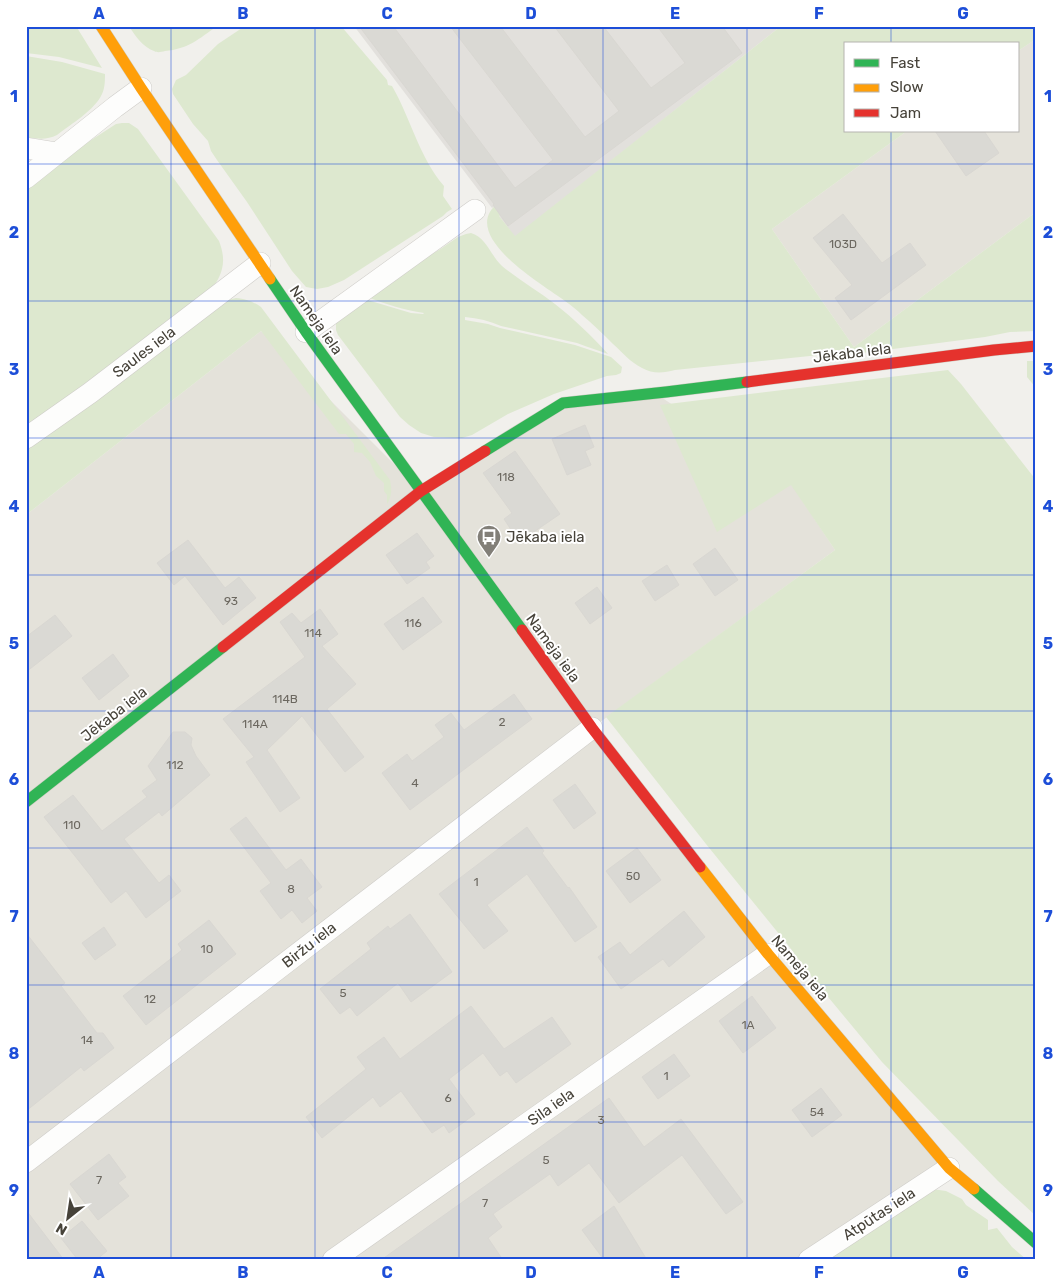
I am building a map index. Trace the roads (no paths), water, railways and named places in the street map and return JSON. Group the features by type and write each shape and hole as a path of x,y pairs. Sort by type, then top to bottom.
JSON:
{"street":[{"name":"Nameja iela","path":"101,26 306,332 592,728 768,954 949,1168 1036,1243"},
{"path":"26,178 141,88"},
{"path":"26,148 57,154"},
{"path":"306,332 475,210"},
{"name":"Saules iela","path":"26,438 90,393 260,263"},
{"name":"Jēkaba iela","path":"26,802 421,491 563,403 1036,346"},
{"name":"Biržu iela","path":"26,1162 592,728"},
{"name":"Sila iela","path":"333,1260 768,954"},
{"name":"Atpūtas iela","path":"809,1260 949,1168"}],"place":[{"name":"Jēkaba iela","path":"489,558"}]}
